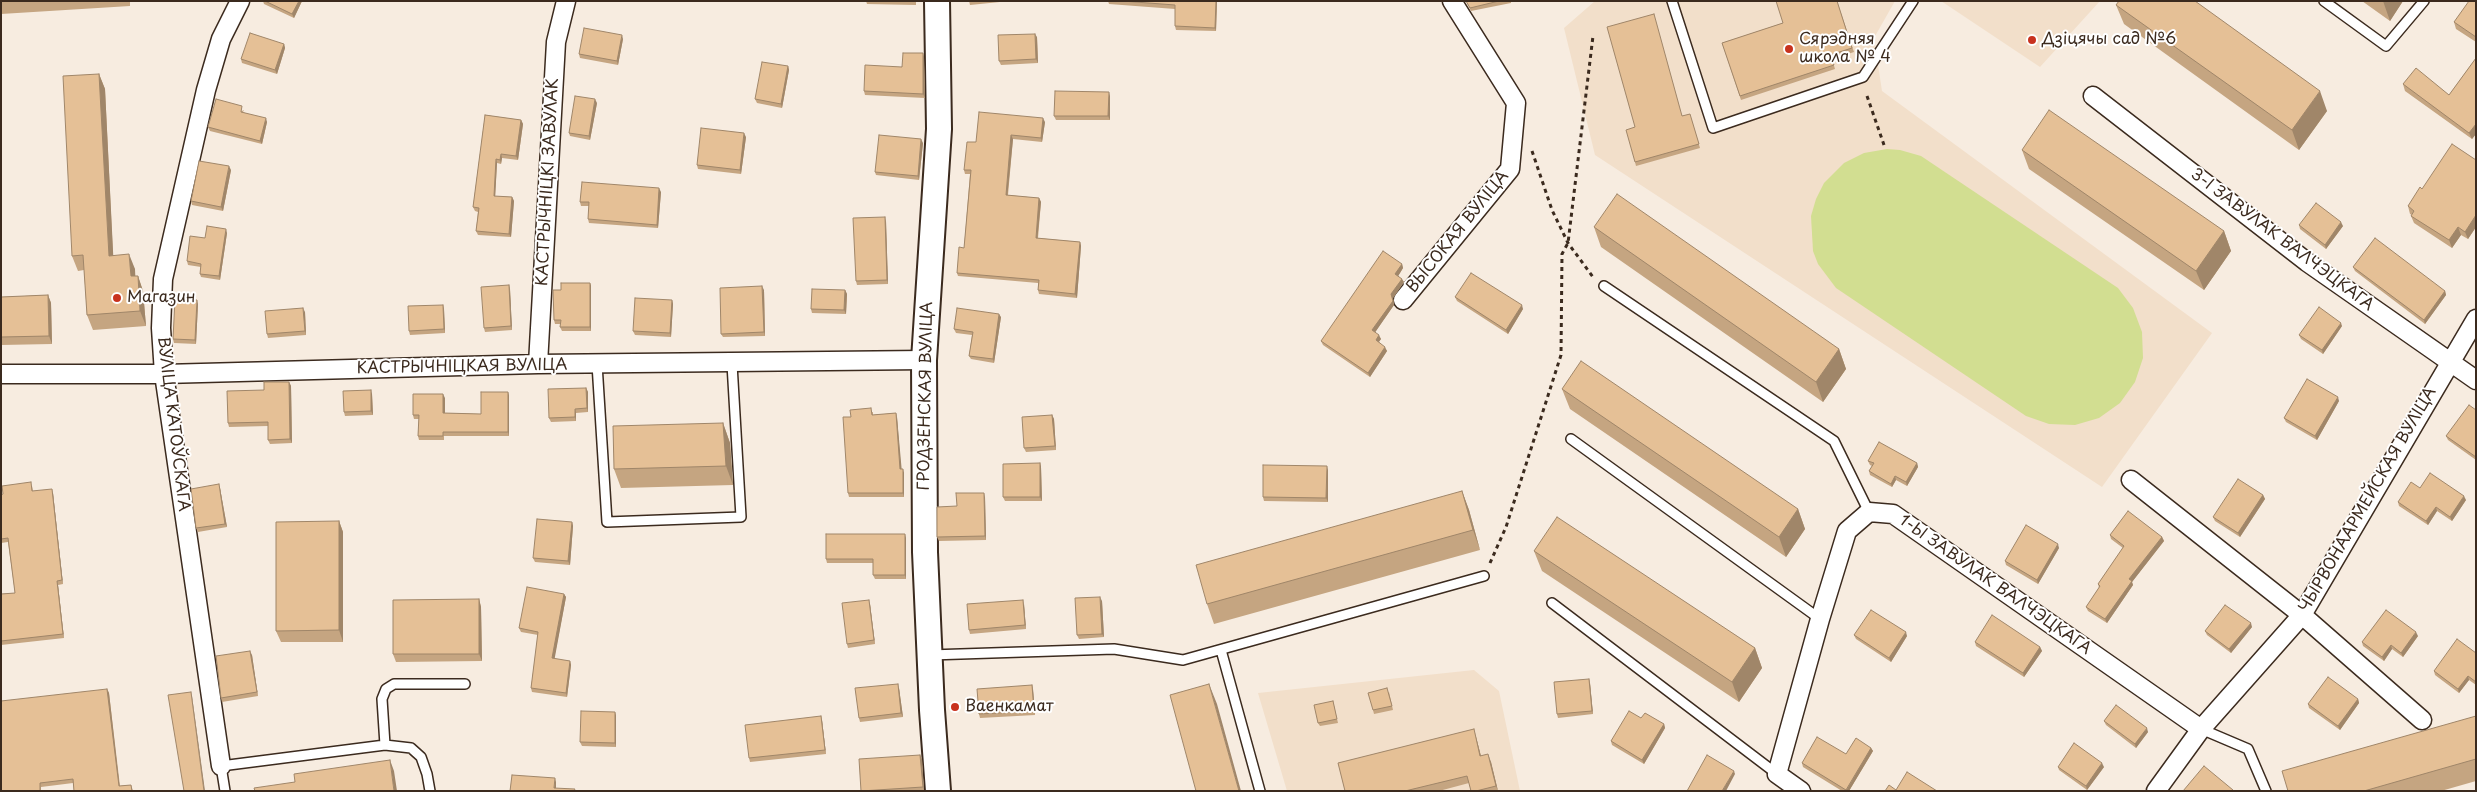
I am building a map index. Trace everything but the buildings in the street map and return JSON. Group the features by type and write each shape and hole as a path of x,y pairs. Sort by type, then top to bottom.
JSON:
{"street":[{"name":"ВУЛІЦА КАТОЎСКАГА","path":"221,766 164,374 161,328 163,279 206,90 221,39 240,1"},
{"name":"КАСТРЫЧНІЦКІ ЗАВУЛАК","path":"538,364 556,42 566,1"},
{"name":"ГРОДЗЕНСКАЯ ВУЛІЦА","path":"937,1 939,129 924,360 925,552 929,655 938,791"},
{"name":"ВЫСОКАЯ ВУЛІЦА","path":"1403,300 1510,169 1516,103 1452,1"},
{"name":"3-І ЗАВУЛАК ВАЛЧЭЦКАГА","path":"2093,96 2306,262 2476,380"},
{"name":"ЧЫРВОНААРМЕЙСКАЯ ВУЛІЦА","path":"2156,791 2201,728 2302,615 2476,319"},
{"name":"КАСТРЫЧНІЦКАЯ ВУЛІЦА","path":"1,374 164,374 538,364 732,364 924,360"},
{"path":"2131,480 2302,615 2422,720"},
{"path":"1801,791 1777,774 1820,619 1847,531 1869,512"},
{"name":"1-Ы ЗАВУЛАК ВАЛЧЭЦКАГА","path":"1869,512 1894,514 2201,728"}],"lane":[{"path":"1672,1 1713,128 1863,77 1913,1"},
{"path":"2324,1 2386,46 2424,1"},
{"path":"1604,286 1834,441 1869,512"},
{"path":"597,364 606,522 741,517 732,364"},
{"path":"1571,439 1820,619"},
{"path":"929,655 1114,649 1183,660 1484,576"},
{"path":"1552,602 1777,774"},
{"path":"1221,650 1260,791"},
{"path":"384,745 382,699 386,689 394,684 465,684"},
{"path":"2201,728 2248,749 2266,791"},
{"path":"225,791 221,766 384,745 411,748 421,757 430,791"}],"path":[{"path":"1484,576 1506,527 1561,355 1562,254 1568,243 1592,36"},
{"path":"1867,96 1884,145"},
{"path":"1531,148 1552,210 1568,243 1588,273 1604,286"}],"shaded area":[{"path":"1595,1 1895,1 1874,38 1882,91 2212,333 2102,487 1595,155 1564,28"},
{"name":"Дзіцячы сад №6","path":"1941,1 2100,1 2040,67"},
{"path":"1474,670 1499,691 1520,791 1287,791 1258,693"}],"green space":[{"path":"1887,149 1900,150 1921,156 2118,288 2133,308 2142,332 2143,358 2135,382 2120,403 2099,418 2075,425 2049,424 2026,416 1836,288 1818,264 1813,251 1811,216 1816,199 1824,183 1844,163 1864,153"}],"place":[{"name":"Дзіцячы сад №6","path":"2032,40"},
{"name":"Сярэдняя школа № 4","path":"1789,49"},
{"name":"Магазин","path":"117,298"},
{"name":"Ваенкамат","path":"955,707"}]}
